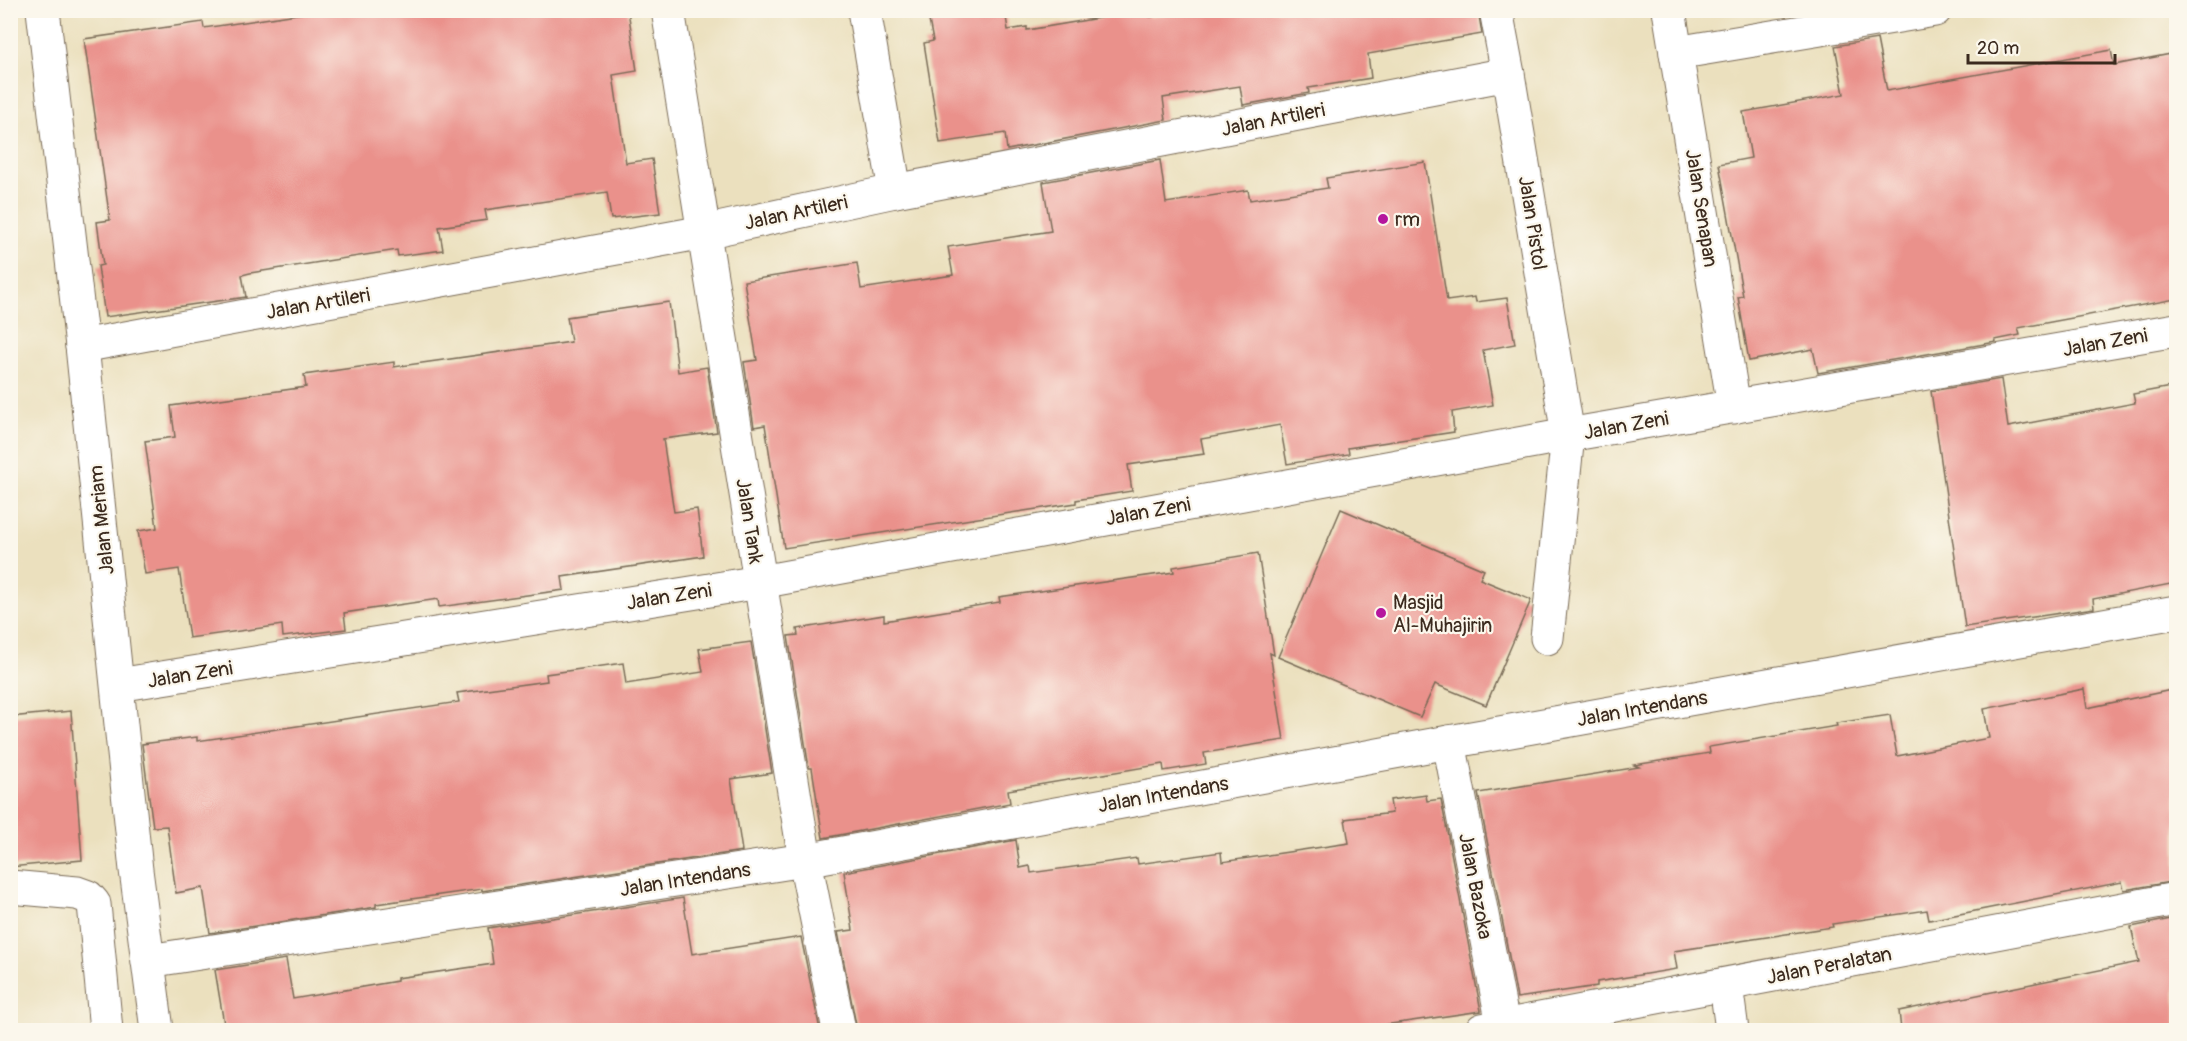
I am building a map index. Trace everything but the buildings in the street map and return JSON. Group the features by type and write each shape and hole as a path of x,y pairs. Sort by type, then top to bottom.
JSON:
{"street":[{"name":"Jalan Meriam","path":"42,10 82,346 136,870 157,1030"},
{"name":"Jalan Tank","path":"668,10 805,860 839,1030"},
{"path":"864,10 895,191"},
{"name":"Jalan Pistol","path":"1496,10 1568,435 1546,638"},
{"name":"Jalan Senapan","path":"1669,10 1734,406"},
{"path":"1676,53 1935,10"},
{"name":"Jalan Artileri","path":"82,346 704,232 895,191 1508,74"},
{"name":"Jalan Zeni","path":"118,685 760,582 1568,435 2176,330"},
{"name":"Jalan Intendans","path":"148,962 805,860 2176,612"},
{"name":"Jalan Bazoka","path":"1449,742 1497,1029"},
{"path":"10,887 77,893 88,897 94,904 106,1030"},
{"name":"Jalan Peralatan","path":"1497,1029 2176,899"},
{"path":"1726,985 1732,1030"}],"place":[{"name":"rm","path":"1383,219"},
{"name":"Masjid Al-Muhajirin","path":"1381,613"}]}
